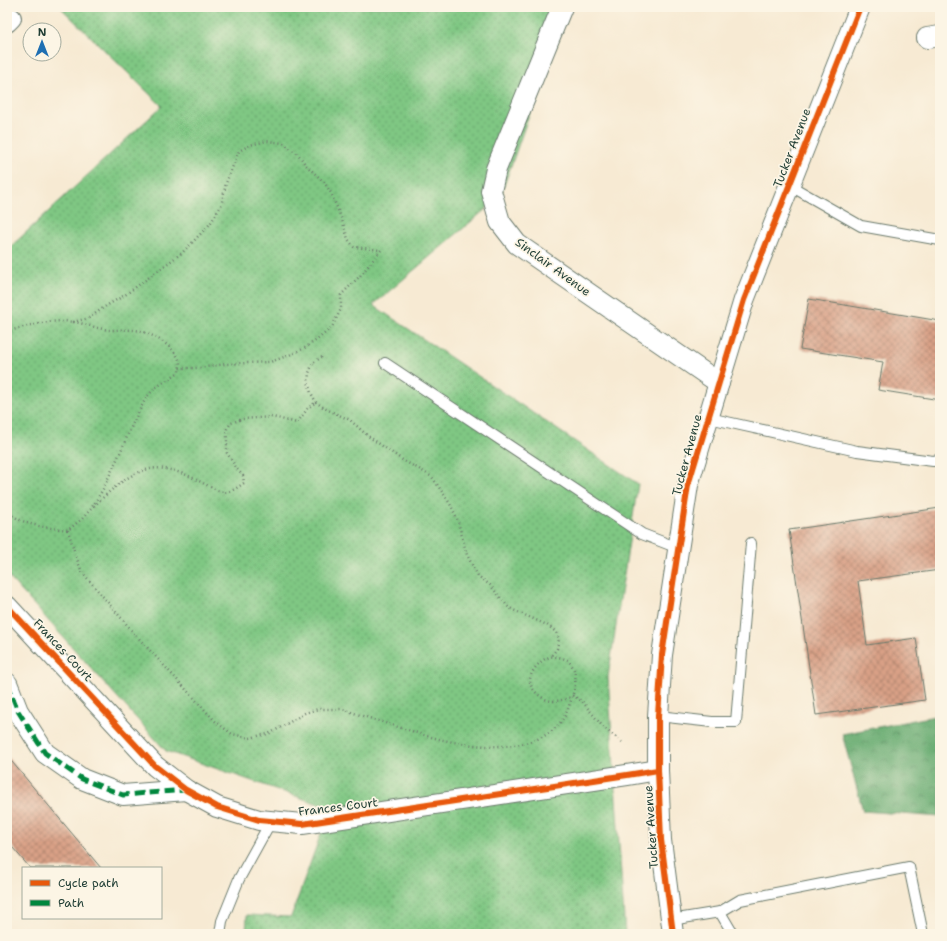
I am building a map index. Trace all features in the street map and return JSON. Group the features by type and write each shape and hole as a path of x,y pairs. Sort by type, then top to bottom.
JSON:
{"street":[{"name":"Sinclair Avenue","path":"562,7 496,169 491,191 500,222 517,244 720,383"},
{"name":"Tucker Avenue","path":"672,927 661,840 658,770 658,716 662,654 688,485 744,300 860,7"},
{"name":"Frances Court","path":"7,606 155,766 186,790 217,807 259,820 302,824 658,770"},
{"path":"7,683 18,711 45,753 82,779 123,795 186,790"}],"lane":[{"path":"789,185 861,226 940,240"},
{"path":"385,363 642,534 678,548"},
{"path":"709,418 857,451 933,461 940,460"},
{"path":"658,716 712,722 736,722 751,542"},
{"path":"220,934 222,921 239,879 271,821"},
{"path":"672,927 720,912 740,900 909,867 923,934"},
{"path":"720,912 733,934"}],"path":[{"path":"73,322 89,318 106,306 125,296 183,252 192,243 210,224 221,206 226,183 239,151 250,145 267,141 283,143 298,154 332,193 348,240 354,247 381,250 360,276 341,296 341,309 332,327 317,340 303,349 270,362 225,364 199,368 179,368"},
{"path":"7,332 24,326 42,323 73,322 109,330 140,331 155,337 175,352 180,363 179,372 155,388 146,398 135,418 104,488 91,509"},
{"path":"322,357 313,363 308,372 308,382 311,393 316,402 324,408 350,420 368,436 404,462 420,469 432,477 449,502 457,518 467,555 478,576 490,585 509,608 547,625 556,632 559,639 557,649 550,657 537,664 530,680 532,688 541,697 551,701 561,700 573,696 582,701 603,727 622,742"},
{"path":"7,511 13,517 28,524 68,530 82,519 111,490 133,475 151,468 167,469 182,473 210,487 224,492 233,490 244,483 243,476 236,469 228,453 228,429 231,423 242,419 272,417 297,423 308,408 316,402"},
{"path":"68,530 82,572 134,633 216,722 232,734 250,738 268,734 305,713 318,709 330,708 343,709 439,739 491,746 532,742 544,736 560,723 566,714 573,696 575,676 573,668 568,660 550,657"}],"green space":[{"path":"60,7 567,7 500,197 373,305 638,484 608,677 625,934 246,934 247,915 291,917 330,808 166,751 7,575 7,250 162,106"},
{"path":"940,715 940,817 863,811 842,734"}],"building":[{"path":"809,299 940,321 940,400 878,390 883,362 800,349"},
{"path":"940,508 940,570 858,581 867,645 916,638 925,700 816,715 789,530"},
{"path":"7,756 100,867 29,867 7,841"}],"marked path":[{"path":"7,683 18,711 45,753 82,779 123,795 186,790"}],"cycle path":[{"path":"673,934 661,840 658,770 658,716 662,655 688,485 744,300 860,7"},
{"path":"7,606 155,766 186,790 217,807 259,820 302,824 658,770"}]}
